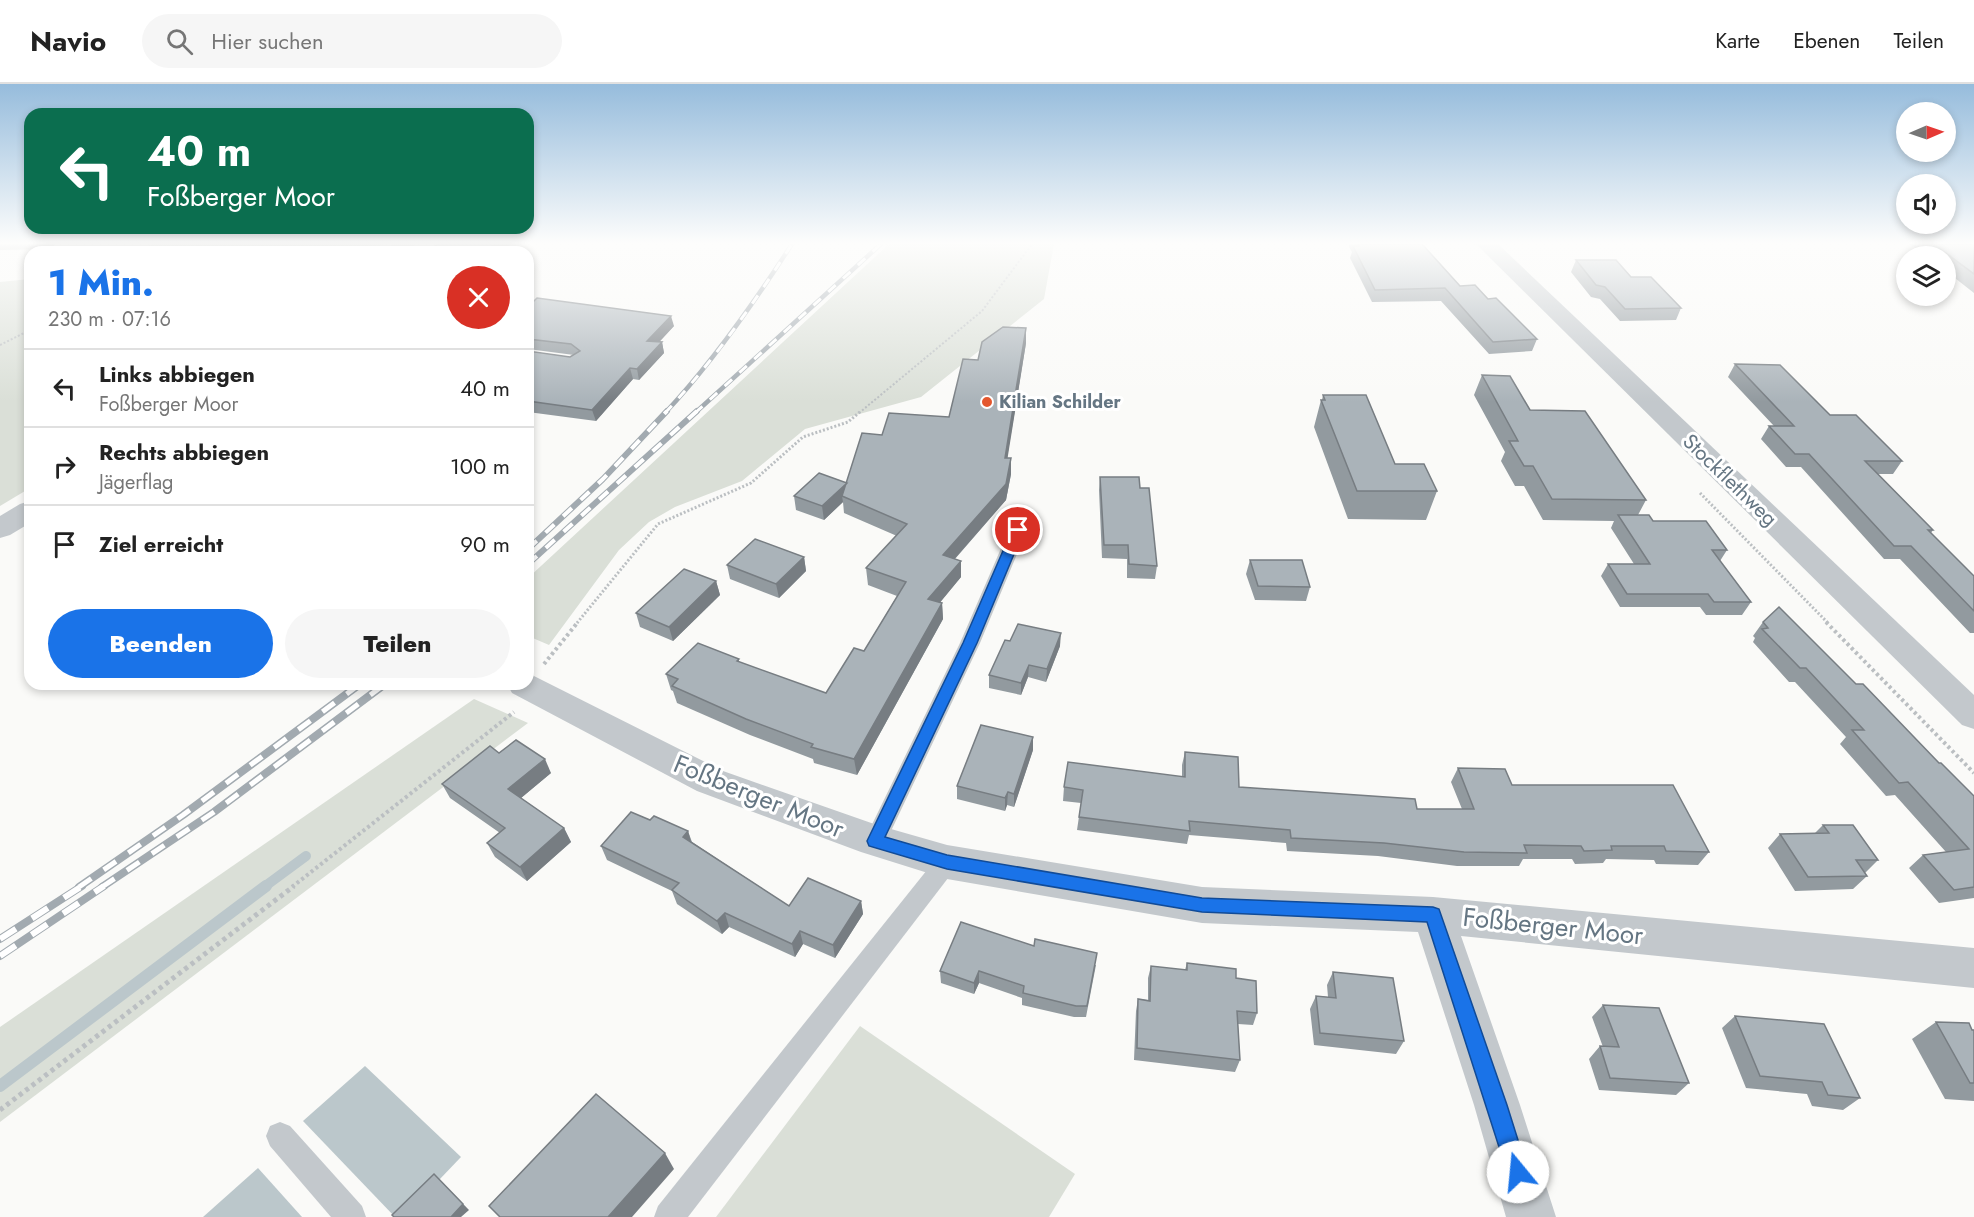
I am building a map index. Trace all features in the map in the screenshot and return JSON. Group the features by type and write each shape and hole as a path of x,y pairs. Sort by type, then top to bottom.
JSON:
{"street":[{"name":"Stockflethweg","path":"1541,297 1974,716"},
{"path":"0,529 24,514"},
{"name":"Foßberger Moor","path":"535,681 710,781 875,841 947,862 1202,905 1433,915 1974,968"},
{"path":"1433,915 1497,1105 1531,1217"}],"lane":[{"path":"875,841 970,643 1018,530"},
{"path":"669,1217 947,862"},
{"path":"280,1136 351,1217"}],"path":[{"path":"535,681 657,524 751,483 802,437 848,422 981,311 992,297"},
{"path":"0,345 24,333"},
{"path":"1695,488 1974,773"},
{"path":"0,1110 320,866 525,690"}],"shaded area":[{"path":"0,297 24,297 24,492 0,506"},
{"path":"832,297 1044,297 921,397 805,429 742,481 675,507 649,522 619,550 549,645 534,639 534,572"},
{"path":"474,699 528,723 0,1122 0,1027"},
{"path":"860,1026 1075,1174 1049,1217 716,1217"},
{"path":"365,1066 461,1157 439,1180 395,1217 303,1121"},
{"path":"258,1168 302,1217 203,1217"}],"building":[{"path":"1453,297 1496,298 1537,339 1493,342"},
{"path":"1614,297 1670,297 1681,308 1625,309"},
{"path":"537,298 671,316 647,341 662,342 637,369 630,368 592,410 534,402 534,352 570,357 580,351 571,344 534,340 534,301"},
{"path":"1003,327 1026,328 1005,458 1011,458 1006,484 943,555 961,561 928,599 942,603 854,759 811,747 813,744 746,719 672,686 678,679 666,674 698,643 739,659 737,661 826,693 854,648 864,651 906,582 866,568 907,524 842,496 862,433 882,435 889,413 949,417 963,359 978,360 982,342"},
{"path":"1735,364 1780,365 1830,415 1856,415 1902,461 1865,461 1933,530 1928,530 1974,576 1974,611 1911,546 1894,546 1809,454 1795,454 1769,426 1794,426"},
{"path":"1482,375 1510,376 1530,410 1585,411 1646,500 1552,499 1533,466 1524,466 1509,441 1518,441"},
{"path":"1323,395 1366,395 1395,464 1424,464 1437,491 1357,491 1321,400 1325,400"},
{"path":"819,473 847,483 822,506 794,496"},
{"path":"1100,477 1139,477 1140,488 1149,488 1157,566 1129,564 1128,545 1104,545"},
{"path":"1618,515 1649,515 1653,521 1706,521 1727,550 1712,550 1751,602 1714,602 1708,594 1627,594 1608,564 1650,564"},
{"path":"755,539 804,557 776,584 727,565"},
{"path":"1250,560 1302,560 1310,587 1258,586"},
{"path":"684,569 716,581 669,627 636,613"},
{"path":"1779,607 1856,684 1863,684 1974,796 1974,887 1954,890 1923,855 1969,849 1908,782 1899,783 1852,730 1864,730 1806,668 1800,668 1762,629 1768,628 1763,622"},
{"path":"1018,624 1061,633 1047,669 1029,665 1021,683 989,675 1005,640 1010,641"},
{"path":"981,725 1033,737 1014,794 1008,792 1005,798 957,786"},
{"path":"516,740 545,759 508,789 564,828 520,867 487,843 505,828 442,784 490,746 499,753"},
{"path":"1185,752 1238,757 1239,787 1415,799 1417,809 1474,809 1458,768 1505,769 1512,785 1673,785 1709,852 1666,851 1664,846 1611,846 1612,850 1584,851 1581,846 1524,845 1527,853 1464,852 1384,843 1291,838 1290,830 1189,821 1190,831 1079,817 1083,790 1064,787 1068,762 1185,777"},
{"path":"631,812 650,820 654,816 688,831 683,837 789,906 808,878 861,901 833,945 800,931 792,944 725,913 717,921 672,890 679,883 601,846"},
{"path":"1823,825 1853,825 1878,860 1856,860 1867,876 1808,877 1780,834 1829,833"},
{"path":"961,922 1034,946 1035,939 1097,953 1087,1006 1076,1006 1023,993 1024,986 979,971 974,983 940,971"},
{"path":"1187,963 1236,969 1236,978 1256,981 1257,1013 1237,1011 1240,1060 1137,1048 1138,999 1150,1001 1151,966 1187,970"},
{"path":"1333,972 1393,978 1404,1041 1320,1033 1316,996 1336,998"},
{"path":"1603,1005 1659,1008 1689,1083 1610,1078 1600,1046 1619,1047"},
{"path":"1735,1016 1824,1024 1860,1098 1828,1095 1822,1082 1760,1076"},
{"path":"1936,1022 1969,1023 1974,1030 1974,1083 1970,1083"},
{"path":"596,1094 665,1153 608,1217 500,1217 489,1206"},
{"path":"434,1174 463,1204 451,1217 394,1217 392,1215"}],"waterway":[{"path":"264,887 306,856"},
{"path":"0,1086 266,886"}],"railway":[{"path":"665,413 700,373 757,297"},
{"path":"695,413 823,297"},
{"path":"534,543 603,479 667,411"},
{"path":"534,559 697,411"},
{"path":"79,887 183,815 352,690"},
{"path":"102,887 214,812 377,690"},
{"path":"0,939 82,886"},
{"path":"0,956 104,886"}],"place":[{"name":"Kilian Schilder","path":"987,402"}],"route":[{"path":"1018,530 970,643 875,841 947,862 1202,905 1433,915 1518,1172"}]}
